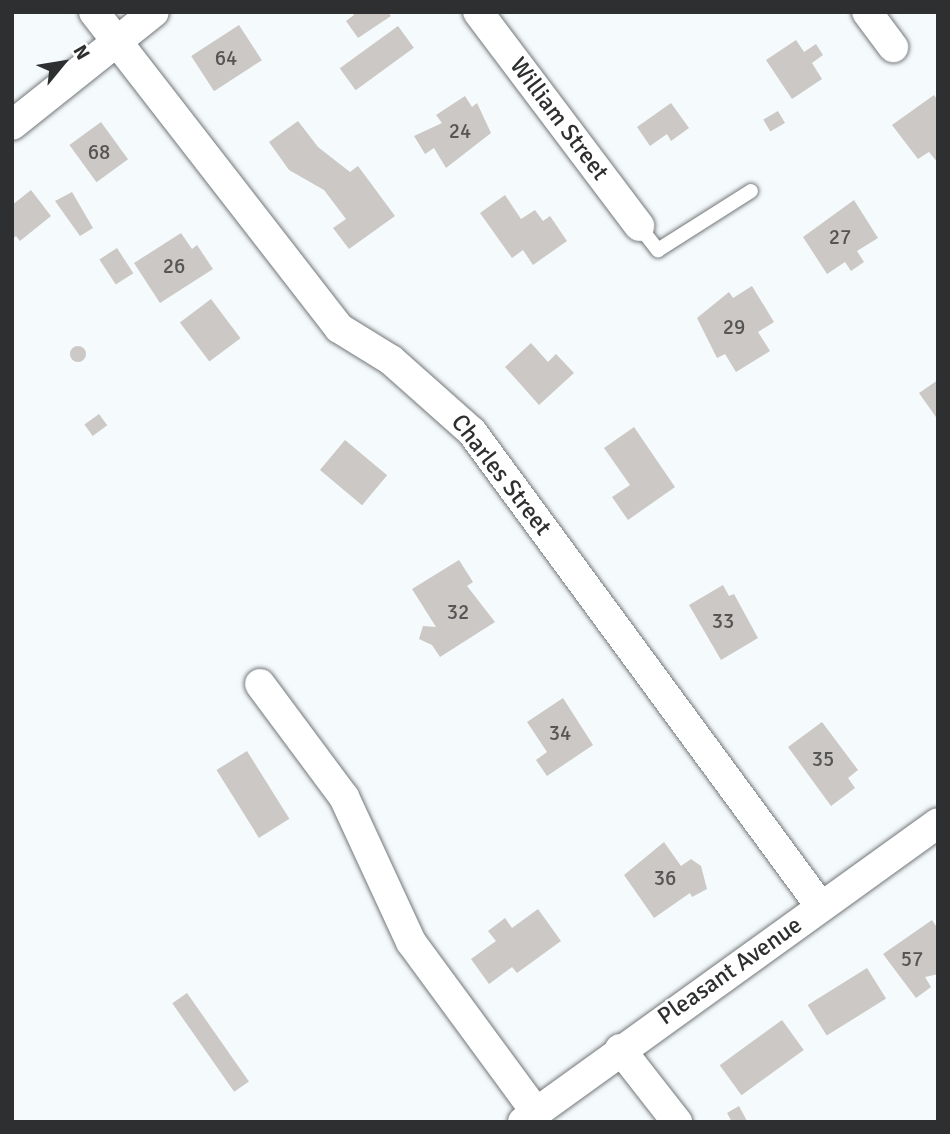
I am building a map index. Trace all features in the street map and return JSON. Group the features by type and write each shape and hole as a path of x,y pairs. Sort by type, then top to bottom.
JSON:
{"street":[{"name":"Charles Street","path":"94,12 339,328 391,360 472,432 821,907"},
{"path":"12,125 154,12"},
{"name":"William Street","path":"478,12 639,226"},
{"path":"867,12 893,47"},
{"path":"260,684 344,797 411,942 530,1117"},
{"name":"Pleasant Avenue","path":"530,1117 620,1049 938,823"},
{"path":"620,1049 677,1122"}],"lane":[{"path":"639,226 658,250 751,191"}],"building":[{"path":"352,12 388,12 391,16 358,38 346,21 354,15"},
{"path":"239,25 262,60 214,91 191,56"},
{"path":"398,26 414,48 356,90 340,68"},
{"path":"796,40 804,52 816,44 823,55 812,63 822,79 792,99 766,60"},
{"path":"934,95 938,101 938,163 929,152 918,159 892,125"},
{"path":"465,96 472,107 477,103 491,133 446,168 434,148 425,154 414,136 442,123 436,115"},
{"path":"671,103 689,128 671,141 667,134 650,146 637,127"},
{"path":"778,111 785,123 770,132 763,120"},
{"path":"298,121 318,147 350,172 358,166 395,216 349,249 333,228 346,219 324,190 289,170 269,142"},
{"path":"101,122 128,159 96,182 69,145"},
{"path":"31,190 51,216 20,241 16,236 12,239 12,205"},
{"path":"72,192 93,228 80,236 55,201"},
{"path":"505,195 521,219 535,210 543,221 550,216 567,241 533,265 523,250 512,258 480,213"},
{"path":"854,200 878,238 857,251 864,262 851,271 845,262 827,274 803,237"},
{"path":"181,233 192,249 197,245 213,269 160,303 134,263"},
{"path":"117,248 133,273 116,285 99,259"},
{"path":"752,286 774,322 758,332 770,351 736,372 725,354 717,358 697,318 729,292 733,298"},
{"path":"211,299 240,338 209,362 180,322"},
{"path":"531,343 548,362 556,354 574,373 539,405 505,367"},
{"path":"78,346 84,348 84,360 78,362 72,360 70,354 72,348"},
{"path":"938,380 938,420 919,393"},
{"path":"99,414 107,425 93,436 84,425"},
{"path":"634,427 675,487 628,520 612,497 630,485 604,448"},
{"path":"345,440 387,475 362,505 320,470"},
{"path":"459,560 473,582 467,586 495,622 440,657 432,645 419,639 423,626 436,627 412,589"},
{"path":"723,585 729,596 734,594 758,638 721,660 689,605"},
{"path":"563,698 593,745 547,776 536,760 547,752 527,722"},
{"path":"822,722 858,770 848,778 855,788 831,806 788,747"},
{"path":"247,751 289,819 259,838 216,770"},
{"path":"664,842 681,866 691,859 701,866 707,889 692,897 690,893 654,918 624,875"},
{"path":"538,909 561,941 517,973 512,967 489,984 471,959 496,941 488,931 505,918 512,928"},
{"path":"932,920 938,929 938,974 925,977 931,987 916,998 883,954"},
{"path":"867,968 886,999 827,1036 808,1005"},
{"path":"187,993 249,1081 234,1092 172,1003"},
{"path":"782,1020 804,1050 741,1095 720,1065"},
{"path":"739,1106 747,1121 732,1122 727,1113"}]}
